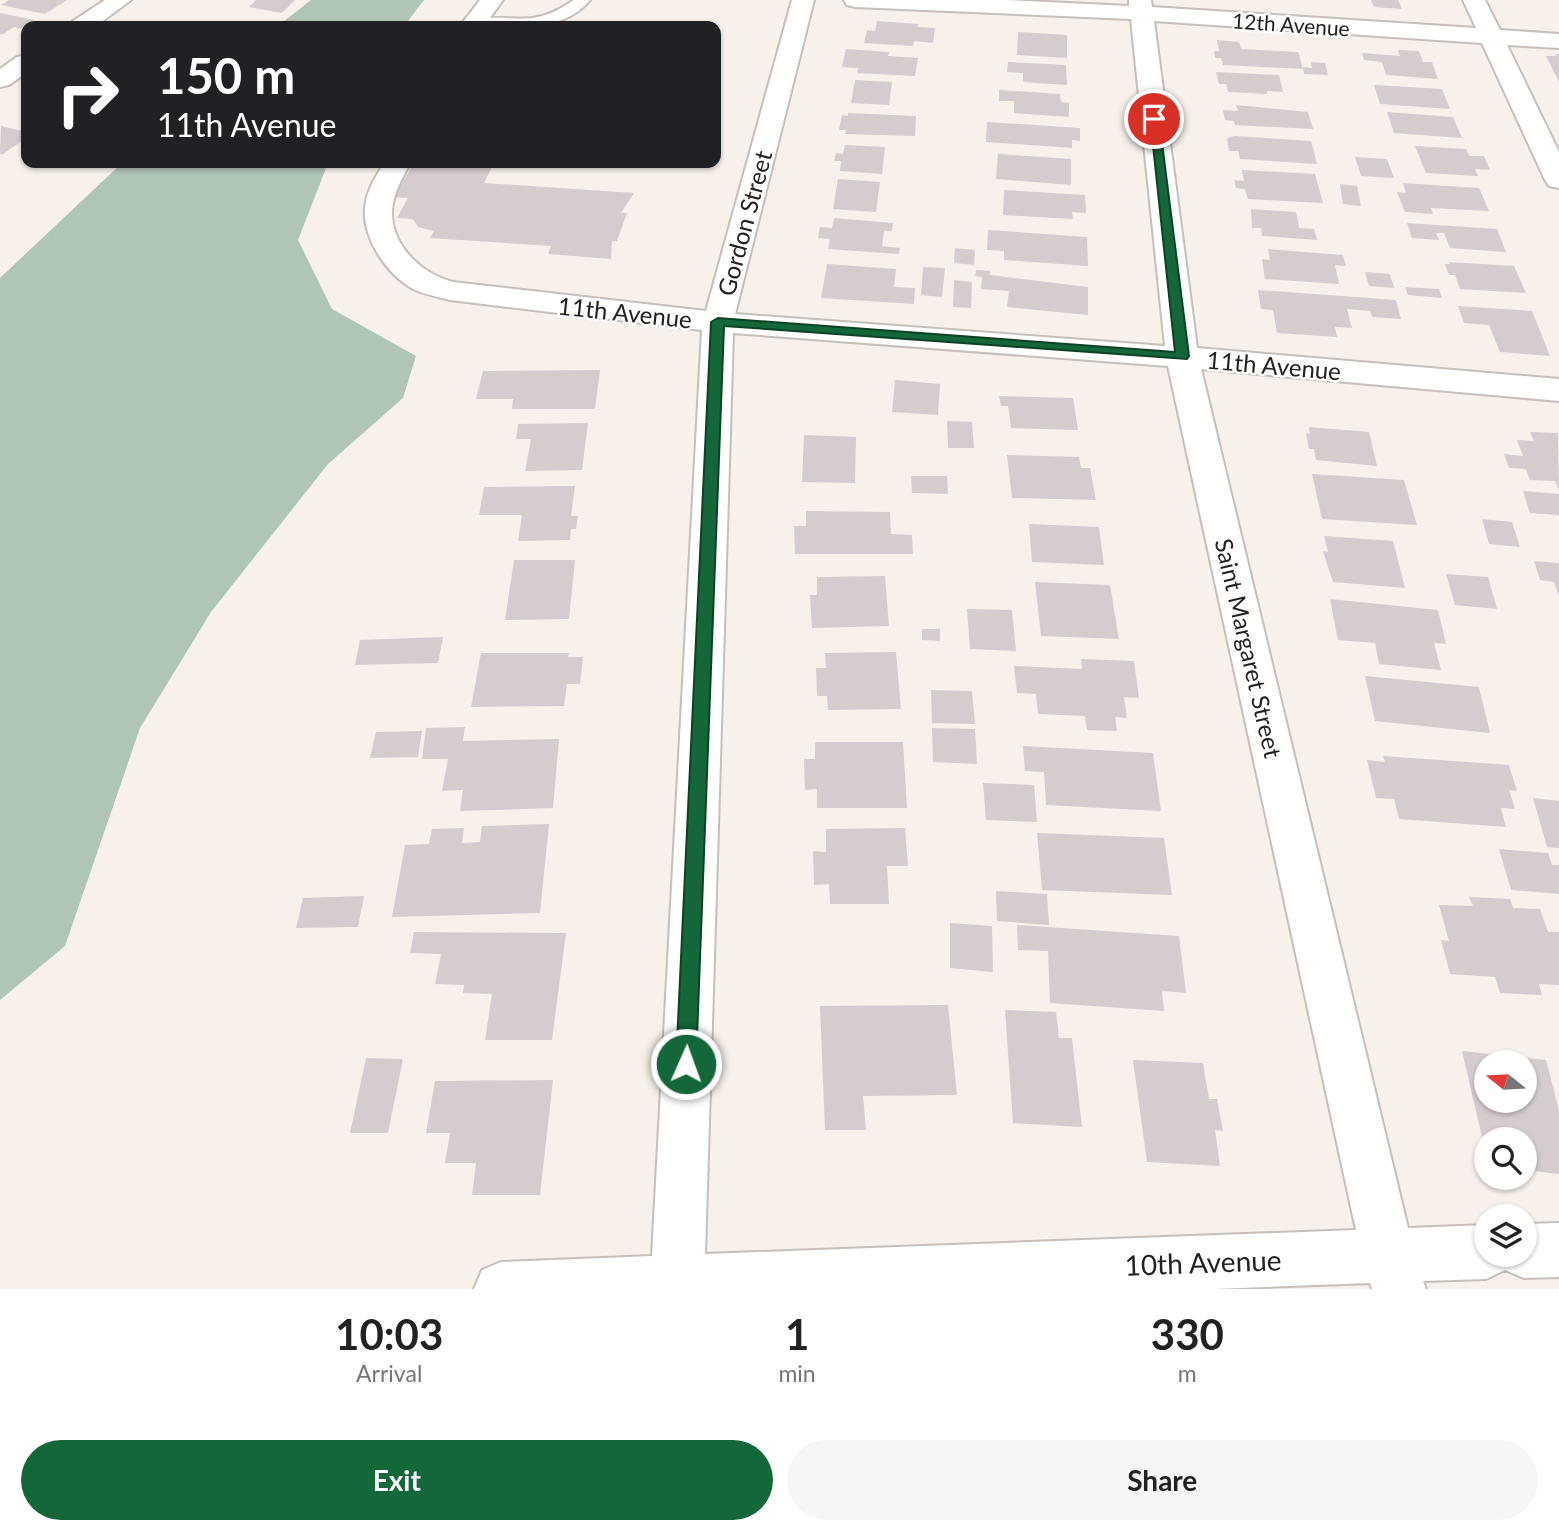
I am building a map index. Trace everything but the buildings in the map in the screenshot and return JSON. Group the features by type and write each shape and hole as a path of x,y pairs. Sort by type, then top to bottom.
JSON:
{"street":[{"path":"88,21 120,0"},
{"path":"475,21 492,0"},
{"name":"Gordon Street","path":"677,1287 718,322 803,0"},
{"name":"12th Avenue","path":"855,0 1140,7 1491,38 1559,41"},
{"path":"1474,0 1559,180"},
{"name":"Saint Margaret Street","path":"1140,7 1182,356 1393,1272"},
{"path":"0,80 21,65"},
{"name":"11th Avenue","path":"394,168 379,205 378,222 405,268 423,282 450,291 718,322 1182,356 1559,390"},
{"path":"1537,1251 1559,1250"},
{"name":"10th Avenue","path":"501,1289 1393,1272 1474,1255"}],"lane":[{"path":"546,21 559,17 583,0"}],"green space":[{"path":"311,0 424,0 408,21 284,21"},
{"path":"117,168 326,168 298,240 332,309 416,356 403,398 328,464 211,612 140,728 65,946 0,1000 0,278"}],"route":[{"path":"686,1064 718,322 1182,356 1154,119"}]}
